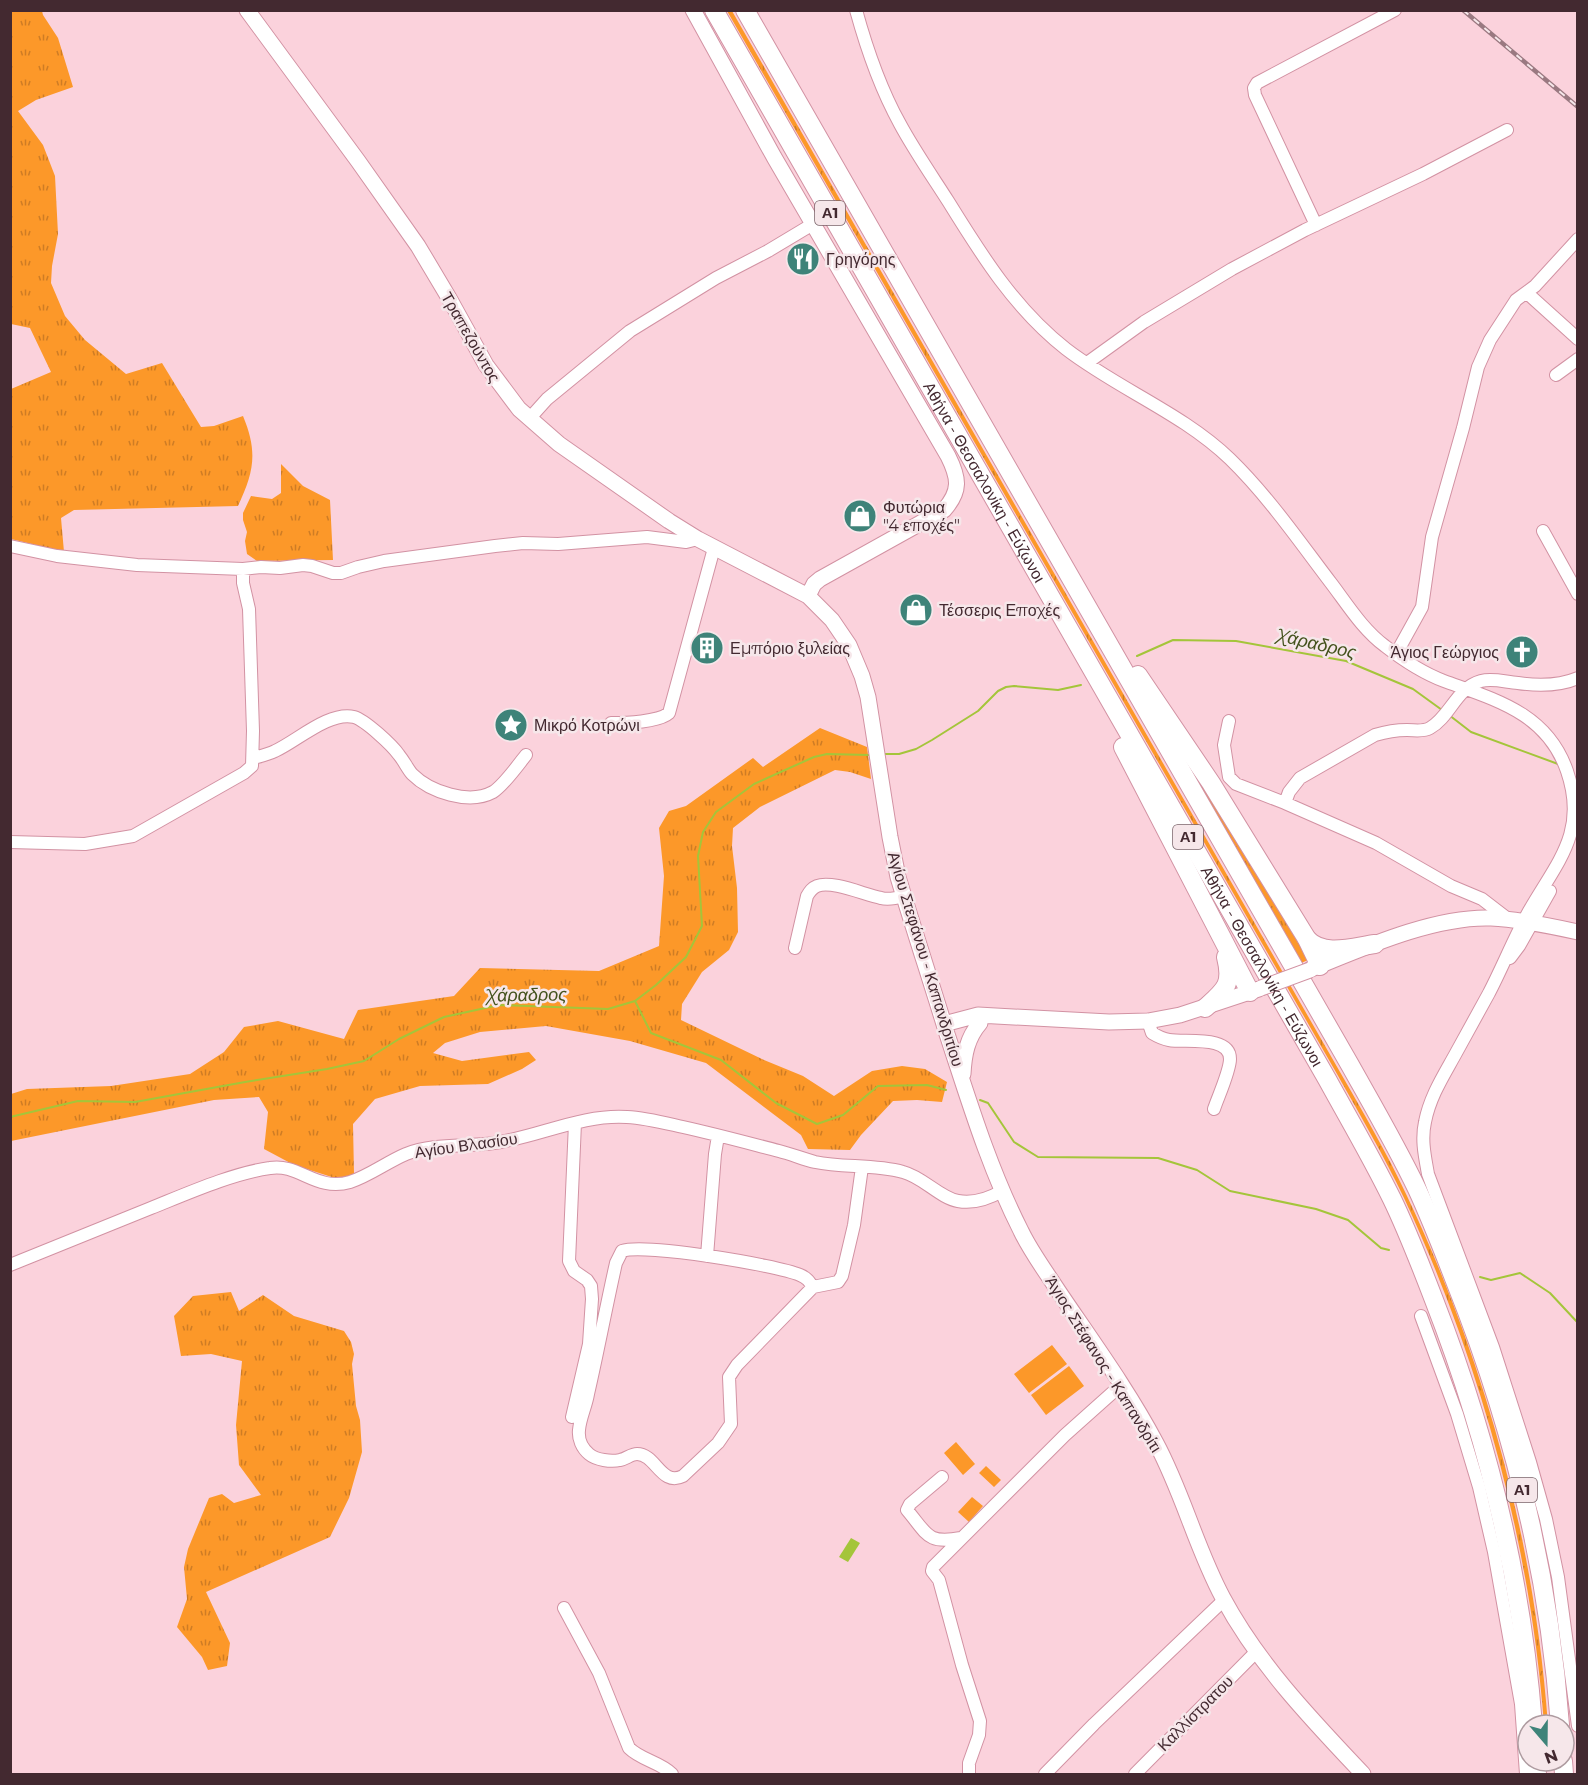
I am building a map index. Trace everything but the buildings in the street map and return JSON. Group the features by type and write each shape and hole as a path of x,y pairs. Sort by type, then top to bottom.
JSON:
{"highway":[{"name":"Αθήνα - Θεσσαλονίκη - Εύζωνοι","path":"714,10 1351,1122 1392,1200 1462,1377 1493,1484 1517,1594 1532,1713"},
{"name":"Αθήνα - Θεσσαλονίκη - Εύζωνοι","path":"745,10 1356,1071 1416,1182 1472,1322 1488,1368 1516,1467 1540,1570 1559,1713"},
{"path":"1073,582 1193,756 1307,939 1322,949 1375,944"},
{"path":"1049,594 1085,672 1221,938 1256,990"},
{"path":"1205,1008 1219,996 1228,984 1229,972 1221,938"},
{"path":"1307,939 1315,968"},
{"path":"1351,1122 1355,1143"}],"main road":[{"name":"Τραπεζούντος","path":"247,10 418,246 486,365 529,419 559,444 698,540 808,596"},
{"path":"693,10 955,470 956,492 951,502 939,514 820,579 814,584 808,596"},
{"name":"Αγίου Στεφάνου - Καπανδριτίου","path":"808,596 832,620 844,637 862,675 868,697 894,857 904,896 981,1138 1002,1191"},
{"path":"946,1029 978,1015 1109,1022 1148,1021 1180,1015 1256,990 1375,944 1447,923 1490,918 1578,932"},
{"path":"946,1029 980,1023 997,1015"},
{"path":"963,1083 964,1061 970,1037 980,1023"},
{"name":"Άγιος Στέφανος - Καπανδρίτι","path":"1002,1191 1030,1248 1144,1422 1170,1470 1196,1539 1224,1600 1256,1652 1310,1718 1363,1774"}],"street":[{"path":"856,10 872,63 901,126 975,245 1022,309 1051,337 1087,363 1188,425 1230,459 1263,495 1380,643 1442,680 1520,711 1546,734 1556,747 1568,772 1575,801 1575,813 1568,844 1557,867 1521,922 1502,968 1437,1086 1425,1121 1423,1145 1428,1174 1493,1347 1546,1519 1558,1577 1578,1726"},
{"path":"1316,225 1254,88 1257,83 1395,10"},
{"path":"1087,363 1144,322 1232,268 1507,130"},
{"path":"529,419 547,399 630,331 716,278 813,224"},
{"path":"1396,654 1422,607 1432,537 1478,367 1490,340 1516,300 1527,293 1578,239"},
{"path":"1527,293 1578,339"},
{"path":"1556,375 1578,359"},
{"path":"1544,531 1578,594"},
{"path":"10,546 57,556 136,565 243,569 303,565 341,573 384,561 523,543 558,544 647,537 686,542 698,540"},
{"path":"611,723 665,717 669,714 714,548"},
{"path":"10,842 85,844 133,836 244,773 252,766 254,758 249,609 243,583 243,569"},
{"path":"1285,803 1289,792 1300,778 1375,735 1431,727 1467,688 1483,680 1542,685 1568,682 1578,678"},
{"path":"254,758 273,752 329,720 340,717 355,718 383,739 398,754 411,773 424,784 449,794 471,798 494,791 519,765 526,754"},
{"path":"1229,721 1224,745 1229,777 1236,784 1376,843 1451,886 1521,922"},
{"path":"795,948 807,896 811,889 818,885 824,884 883,899 904,896"},
{"path":"1148,1021 1152,1033 1159,1037 1170,1040 1217,1043 1226,1048 1230,1059 1229,1065 1214,1109"},
{"name":"Αγίου Βλασίου","path":"10,1265 178,1197 272,1167 299,1173 324,1184 337,1185 353,1181 405,1154 422,1149 493,1143 598,1118 626,1117 657,1121 816,1162 904,1172 917,1177 955,1201 971,1202 988,1199 1002,1191"},
{"path":"572,1417 589,1344 592,1299 591,1286 587,1280 574,1271 569,1261 575,1123"},
{"path":"707,1257 718,1136"},
{"path":"813,1287 807,1279 797,1274 707,1257 660,1250 630,1248 622,1251 616,1263 579,1431 580,1443 590,1455 603,1460 621,1460 640,1454 667,1478 678,1479 718,1443 731,1424 729,1377 737,1365 813,1287 838,1282 842,1276 854,1225 862,1167"},
{"path":"1421,1316 1450,1395 1479,1487 1494,1552 1521,1704 1526,1774"},
{"path":"969,1774 969,1763 979,1735 980,1722 939,1580 932,1571 936,1563 1065,1435 1121,1385"},
{"path":"942,1477 910,1504 907,1510 928,1536 935,1540 963,1538"},
{"path":"1045,1774 1224,1600"},
{"path":"564,1608 599,1673 629,1748 634,1753 658,1763 672,1774"},
{"name":"Καλλίστρατου","path":"1135,1774 1256,1652"}],"green space":[{"path":"11,11 42,11 58,38 73,87 36,100 18,111 43,145 55,176 58,234 51,283 65,316 85,340 126,374 162,363 201,427 214,426 243,416 251,440 252,462 248,483 238,506 74,510 61,518 64,552 11,539 11,389 51,372 30,328 11,324"},
{"path":"727,11 732,11 1357,1102 1399,1180 1435,1259 1460,1323 1502,1454 1531,1589 1547,1713 1543,1713 1527,1590 1514,1522 1498,1455 1478,1389 1456,1324 1404,1198 1337,1074"},
{"path":"281,464 303,486 330,500 333,560 257,561 247,554 245,541 247,532 243,513 251,496 272,499 281,493"},
{"path":"1142,687 1307,953 1308,960 1299,964"},
{"path":"820,728 867,747 871,779 835,770 760,807 733,828 732,846 737,888 738,932 729,950 702,972 682,1004 681,1020 803,1076 834,1096 872,1071 902,1066 925,1069 947,1082 942,1102 893,1101 850,1150 808,1149 801,1135 706,1063 630,1041 546,1026 480,1032 445,1043 433,1053 462,1061 529,1052 536,1060 488,1084 420,1086 375,1099 353,1124 354,1174 338,1179 294,1165 264,1149 268,1112 259,1097 214,1100 11,1141 11,1094 27,1089 111,1086 190,1074 224,1052 244,1027 278,1021 344,1039 358,1010 454,996 480,968 599,971 659,946 664,876 659,828 669,811 686,806 753,758 763,767"},
{"path":"231,1292 239,1311 263,1295 294,1316 344,1331 351,1342 354,1354 352,1364 362,1452 349,1498 330,1537 206,1592 230,1643 227,1666 208,1670 202,1657 177,1627 187,1599 184,1567 188,1549 209,1498 222,1494 234,1503 261,1495 239,1465 236,1425 242,1361 211,1354 181,1356 174,1316 193,1296"},
{"path":"1052,1345 1067,1364 1029,1393 1014,1374"},
{"path":"1069,1366 1084,1386 1046,1415 1031,1395"},
{"path":"956,1442 975,1464 963,1475 944,1453"},
{"path":"986,1466 1001,1480 994,1487 979,1473"},
{"path":"972,1497 983,1506 969,1522 958,1512"}],"shaded area":[{"path":"851,1538 860,1543 848,1562 839,1557"}],"waterway":[{"name":"Χάραδρος","path":"1137,656 1173,640 1236,641 1346,661 1413,689 1442,710"},
{"name":"Χάραδρος","path":"885,754 899,754 916,749 978,711 998,691 1006,687 1058,690 1081,685"},
{"name":"Χάραδρος","path":"1449,715 1471,732 1558,764"},
{"name":"Χάραδρος","path":"10,1117 78,1101 135,1102 364,1061 399,1039 444,1017 499,1005 608,1009 635,1001 686,957 702,926 698,856 703,832 716,812 754,784 814,757 827,754 869,755"},
{"path":"635,1001 651,1033 721,1060 776,1103 817,1124 843,1115 878,1086 927,1085 946,1090"},
{"path":"980,1100 988,1103 1014,1142 1038,1157 1158,1158 1197,1170 1230,1191 1316,1209 1348,1220 1381,1248 1389,1250"},
{"path":"1480,1277 1491,1280 1520,1273 1550,1293 1578,1323"}],"railway":[{"path":"1463,10 1578,107"}],"place":[{"name":"Γρηγόρης","path":"803,259"},
{"name":"Φυτώρια \"4 εποχές\"","path":"860,516"},
{"name":"Τέσσερις Εποχές","path":"916,610"},
{"name":"Εμπόριο ξυλείας","path":"707,648"},
{"name":"Άγιος Γεώργιος","path":"1522,652"},
{"name":"Μικρό Κοτρώνι","path":"511,725"}]}
